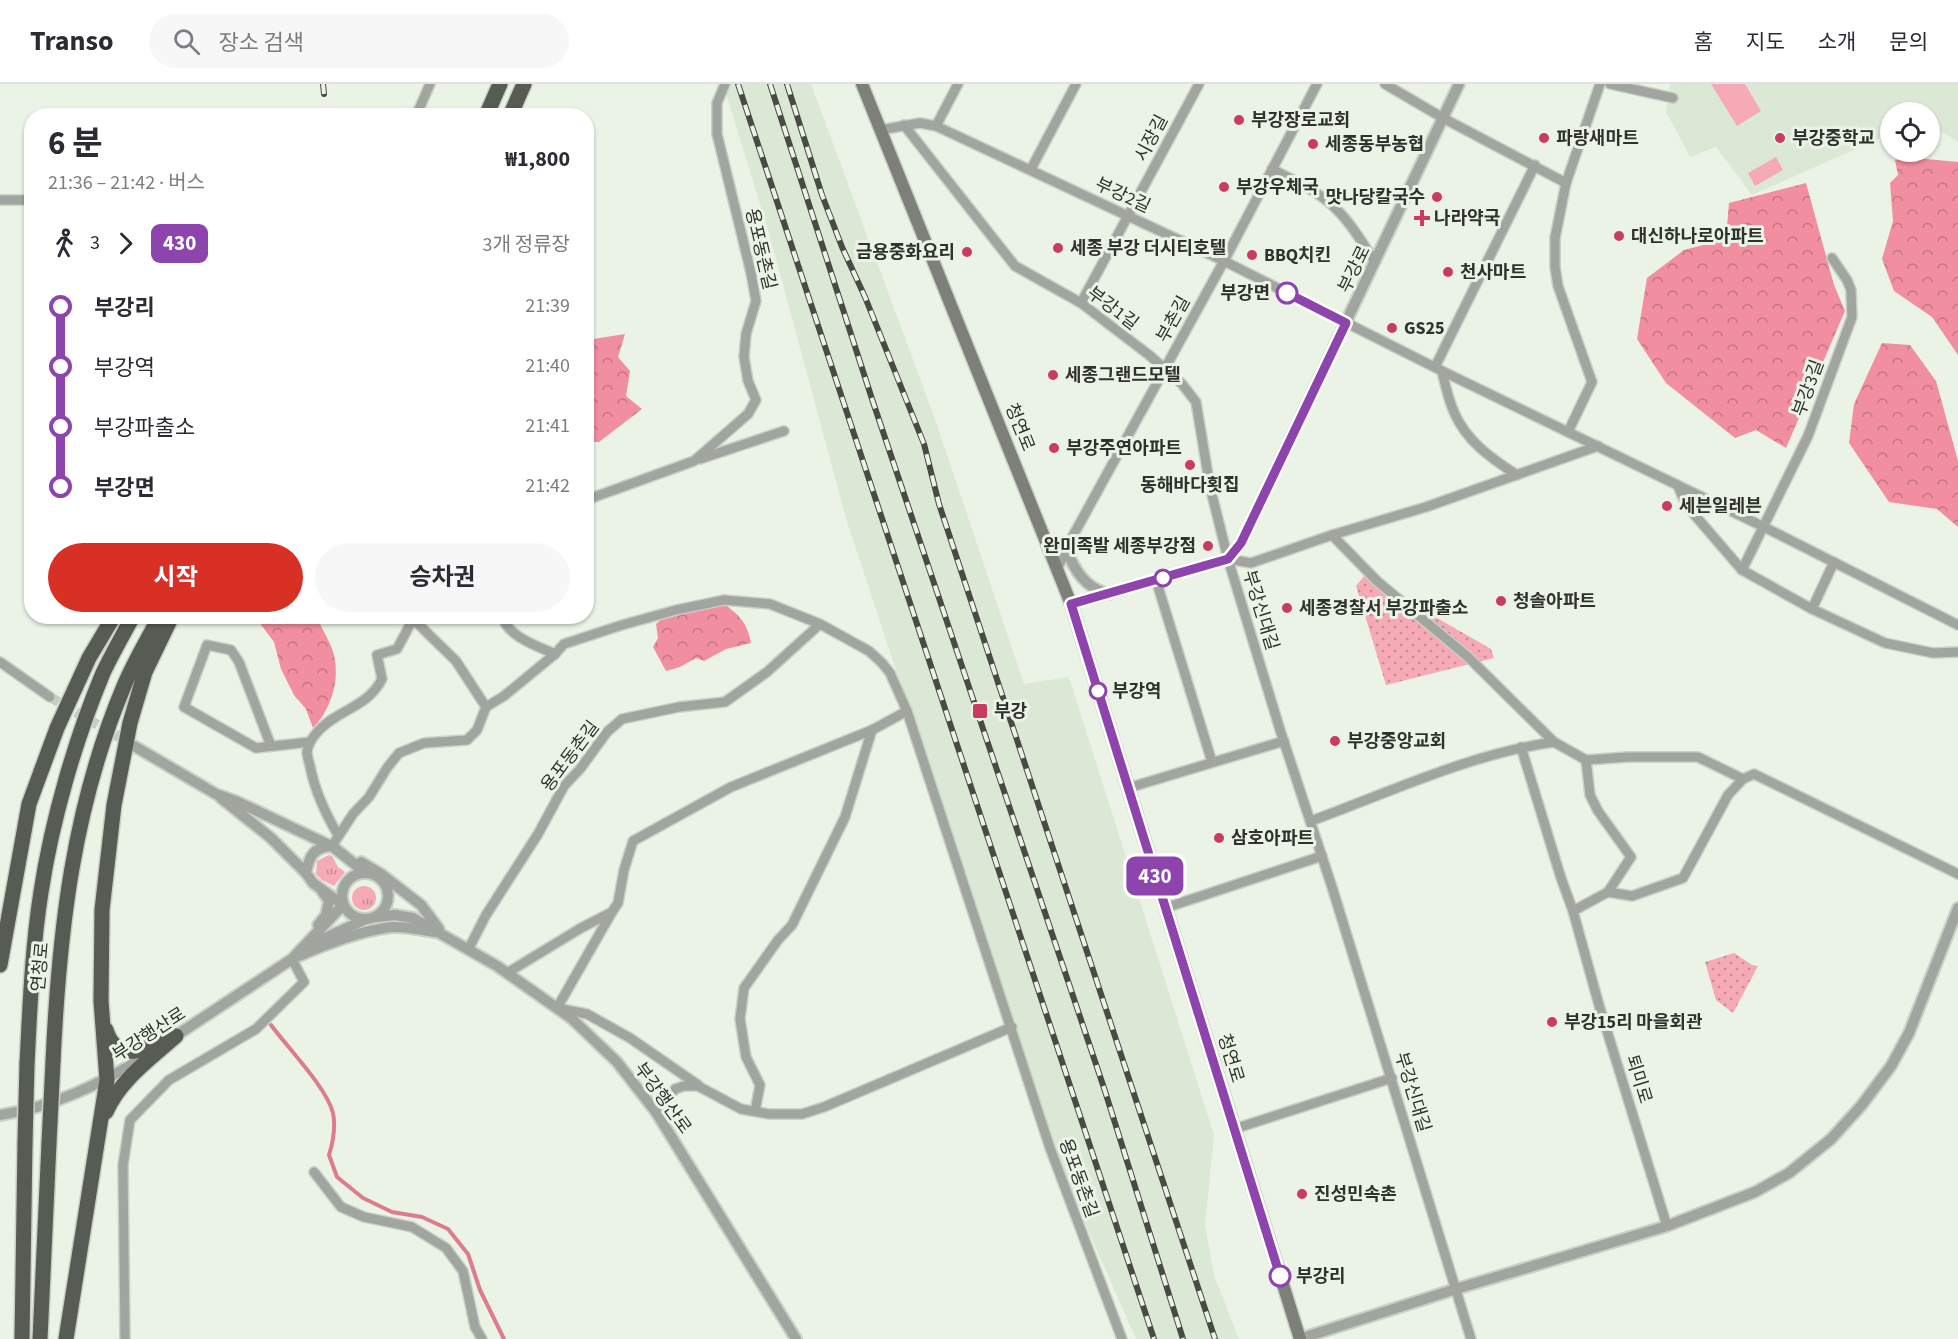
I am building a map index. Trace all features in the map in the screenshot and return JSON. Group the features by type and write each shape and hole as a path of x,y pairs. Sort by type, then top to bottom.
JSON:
{"highway":[{"path":"490,108 500,84"},
{"path":"514,108 524,84"},
{"path":"0,965 29,804 57,728 89,658 109,624"},
{"name":"연청로","path":"22,1339 27,1064 31,983 41,892 57,812 75,751 104,673 129,624"},
{"name":"연청로","path":"40,1339 57,988 66,894 81,819 97,759 125,684 156,624"},
{"path":"66,1339 107,1080 101,1001 102,910 114,805 130,723 145,672 168,624"},
{"path":"103,1021 109,1039 118,1048 131,1052 176,1036"},
{"path":"98,1128 112,1098 132,1074 176,1036"}],"main road":[{"name":"청연로","path":"862,84 1071,604 1300,1339"}],"street":[{"path":"420,108 430,84"},
{"name":"용포동촌길","path":"594,497 694,461 748,414 756,400 748,381 744,357 746,334 756,301 717,134 717,103 725,84"},
{"path":"936,126 958,84"},
{"path":"1031,169 1076,84"},
{"name":"시장길","path":"1081,303 1199,84"},
{"name":"부촌길","path":"1057,570 1066,549 1224,261 1317,84"},
{"path":"1385,84 1443,118 1566,183"},
{"name":"부강로","path":"1228,559 1241,543 1459,84"},
{"path":"1569,432 1592,382 1558,286 1555,267 1555,238 1566,183 1600,84"},
{"path":"1610,84 1673,98"},
{"name":"부강2길","path":"880,130 920,123 936,126 1224,261 1346,323"},
{"name":"부강1길","path":"904,125 1015,266 1081,303 1149,355 1182,384 1196,402 1210,487 1228,559"},
{"path":"1517,475 1486,455 1469,436 1454,413 1438,369 1535,165"},
{"path":"1272,169 1317,193 1335,207 1375,262"},
{"path":"0,200 24,200"},
{"name":"부강3길","path":"1742,570 1808,436 1852,317 1851,290 1833,258"},
{"path":"1346,323 1764,527 1958,625"},
{"path":"694,461 784,431"},
{"path":"1598,446 1426,507 1332,535 1377,581 1468,657 1554,742 1586,760 1628,757 1698,757 1743,779"},
{"path":"1678,486 1686,505 1742,570 1812,609 1893,645 1933,652 1958,652"},
{"name":"부강신대길","path":"1332,535 1251,563 1228,559 1392,1078 1471,1339"},
{"path":"1066,549 1074,570 1083,580 1097,591 1109,594"},
{"path":"1071,604 1228,559"},
{"path":"1812,609 1834,562"},
{"path":"1156,580 1212,762"},
{"name":"용포동촌길","path":"486,707 504,696 564,644 676,610 724,600 770,604 820,624 869,651 882,663 890,674 906,711 1050,1148 1122,1339"},
{"path":"339,835 324,812 313,785 307,753 310,742 320,729 366,700 379,686 382,679 377,655 397,649 410,624"},
{"path":"332,846 399,753 424,743 467,740 477,730 486,707 456,661 419,624"},
{"path":"504,624 528,642 555,654"},
{"name":"용포동촌길","path":"468,950 486,915 538,834 564,786 580,769 607,732 622,719 679,707 725,702 767,672 820,624"},
{"path":"271,746 239,663 231,650 207,645 184,707 256,748 310,742"},
{"path":"0,662 50,697"},
{"path":"906,711 872,730 731,787 633,841 624,870 618,903 557,1008 587,1014 630,1038 698,1086 741,1109 769,1114 809,1112 1012,1027"},
{"path":"756,1111 760,1085 746,1057 741,1035 740,1019 744,988 778,940 792,925 845,817 872,730"},
{"path":"1128,788 1284,741"},
{"path":"1311,821 1439,773 1521,747 1554,742"},
{"path":"134,746 216,794 271,838 313,883 343,905 351,915 364,920"},
{"path":"1521,747 1557,867 1573,911 1608,892 1631,857 1598,811 1590,795 1586,760"},
{"path":"1608,892 1632,896 1683,878 1728,795 1743,779 1754,774 1958,874"},
{"path":"216,794 332,846 381,874 421,905 443,934"},
{"path":"306,873 308,859 313,853 322,847 332,846 366,873 378,877 386,887 443,934"},
{"path":"1165,908 1322,856"},
{"name":"부강행산로","path":"0,1115 83,1092 107,1080 176,1036 292,959 343,905 342,892 347,880 359,873 366,873"},
{"path":"301,950 382,912 388,900 386,887"},
{"name":"부강행산로","path":"301,950 326,915 328,901 320,888"},
{"path":"1300,1339 1456,1289 1667,1226 1755,1192 1789,1173 1831,1139 1862,1106 1891,1066 1909,1033 1958,908"},
{"name":"퇴미로","path":"1573,911 1599,1005 1667,1226"},
{"path":"507,973 612,912"},
{"path":"376,916 395,915 413,918 443,934"},
{"path":"125,1339 123,1165 130,1120 169,1080 256,1029 304,982 292,959 327,945 392,927 412,927 443,934"},
{"name":"부강행산로","path":"443,934 507,973 571,1018 617,1062 656,1112 796,1339"},
{"path":"1234,1129 1392,1078"},
{"path":"656,1112 675,1089 684,1086 698,1086"},
{"path":"315,1173 341,1206 364,1217 412,1227 446,1248 463,1271 476,1327 482,1339"}],"shaded area":[{"path":"723,84 811,84 935,419 1024,684 1069,677 1214,1135 1205,1225 1214,1275 1239,1339 1136,1339 1061,1169 847,522 769,233"},
{"name":"부강중학교","path":"1670,84 1958,84 1958,142 1940,131 1940,102 1880,102 1880,138 1752,195 1716,147 1690,157 1666,112"}],"green space":[{"path":"1711,84 1745,84 1761,111 1737,126"},
{"path":"1776,157 1783,170 1755,186 1748,173"},
{"path":"1895,162 1958,162 1958,355 1932,317 1894,291 1882,259 1893,221 1890,183 1898,175"},
{"path":"1806,183 1834,285 1845,311 1786,448 1756,430 1735,438 1666,383 1637,339 1647,278 1684,250 1726,239 1729,203"},
{"path":"625,334 618,357 630,371 626,396 642,409 599,442 594,442 594,339"},
{"path":"1882,343 1910,345 1936,381 1958,461 1958,527 1937,509 1889,502 1849,443 1854,404"},
{"path":"1364,576 1491,649 1494,658 1386,685 1356,586"},
{"path":"723,603 742,620 751,643 726,649 704,661 696,658 680,667 666,671 653,647 658,638 656,624 663,618"},
{"path":"260,624 320,624 332,650 336,679 332,697 324,714 313,728 306,709 294,695 281,669 274,642"},
{"path":"329,855 345,872 334,886 316,874 317,861"},
{"path":"364,886 373,889 376,898 373,907 364,910 355,907 352,898 355,889"},
{"path":"1734,953 1752,965 1758,966 1733,1013 1716,1000 1705,962"}],"waterway":[{"path":"271,1025 315,1080 329,1103 334,1124 329,1155 337,1177 363,1198 392,1212 422,1217 448,1229 468,1254 480,1290 504,1339"}],"tunnel":[{"path":"50,697 131,744"}],"railway":[{"path":"323,84 324,94"},
{"path":"738,84 1154,1339"},
{"path":"770,84 873,402 1104,1088 1183,1339"},
{"path":"787,84 822,195 924,444 939,504 1215,1339"}],"bus line":[{"name":"430","path":"1280,1276 1071,604 1228,559 1241,543 1346,323 1287,293"}],"place":[{"name":"부강장로교회","path":"1239,120"},
{"name":"파랑새마트","path":"1544,138"},
{"name":"부강중학교","path":"1780,138"},
{"name":"세종동부농협","path":"1313,144"},
{"name":"부강우체국","path":"1224,187"},
{"name":"맛나당칼국수","path":"1437,197"},
{"name":"나라약국","path":"1422,218"},
{"name":"대신하나로아파트","path":"1619,236"},
{"name":"세종 부강 더시티호텔","path":"1058,248"},
{"name":"금용중화요리","path":"967,252"},
{"name":"BBQ치킨","path":"1252,255"},
{"name":"천사마트","path":"1448,272"},
{"name":"부강면","path":"1287,293"},
{"name":"GS25","path":"1392,328"},
{"name":"세종그랜드모텔","path":"1053,375"},
{"name":"부강주연아파트","path":"1054,448"},
{"name":"동해바다횟집","path":"1190,465"},
{"name":"세븐일레븐","path":"1667,506"},
{"name":"완미족발 세종부강점","path":"1208,546"},
{"name":"청솔아파트","path":"1501,601"},
{"name":"세종경찰서 부강파출소","path":"1287,608"},
{"name":"부강역","path":"1098,691"},
{"name":"부강","path":"980,711"},
{"name":"부강중앙교회","path":"1335,741"},
{"name":"삼호아파트","path":"1219,838"},
{"name":"부강15리 마을회관","path":"1552,1022"},
{"name":"진성민속촌","path":"1302,1194"},
{"name":"부강리","path":"1280,1276"}]}
